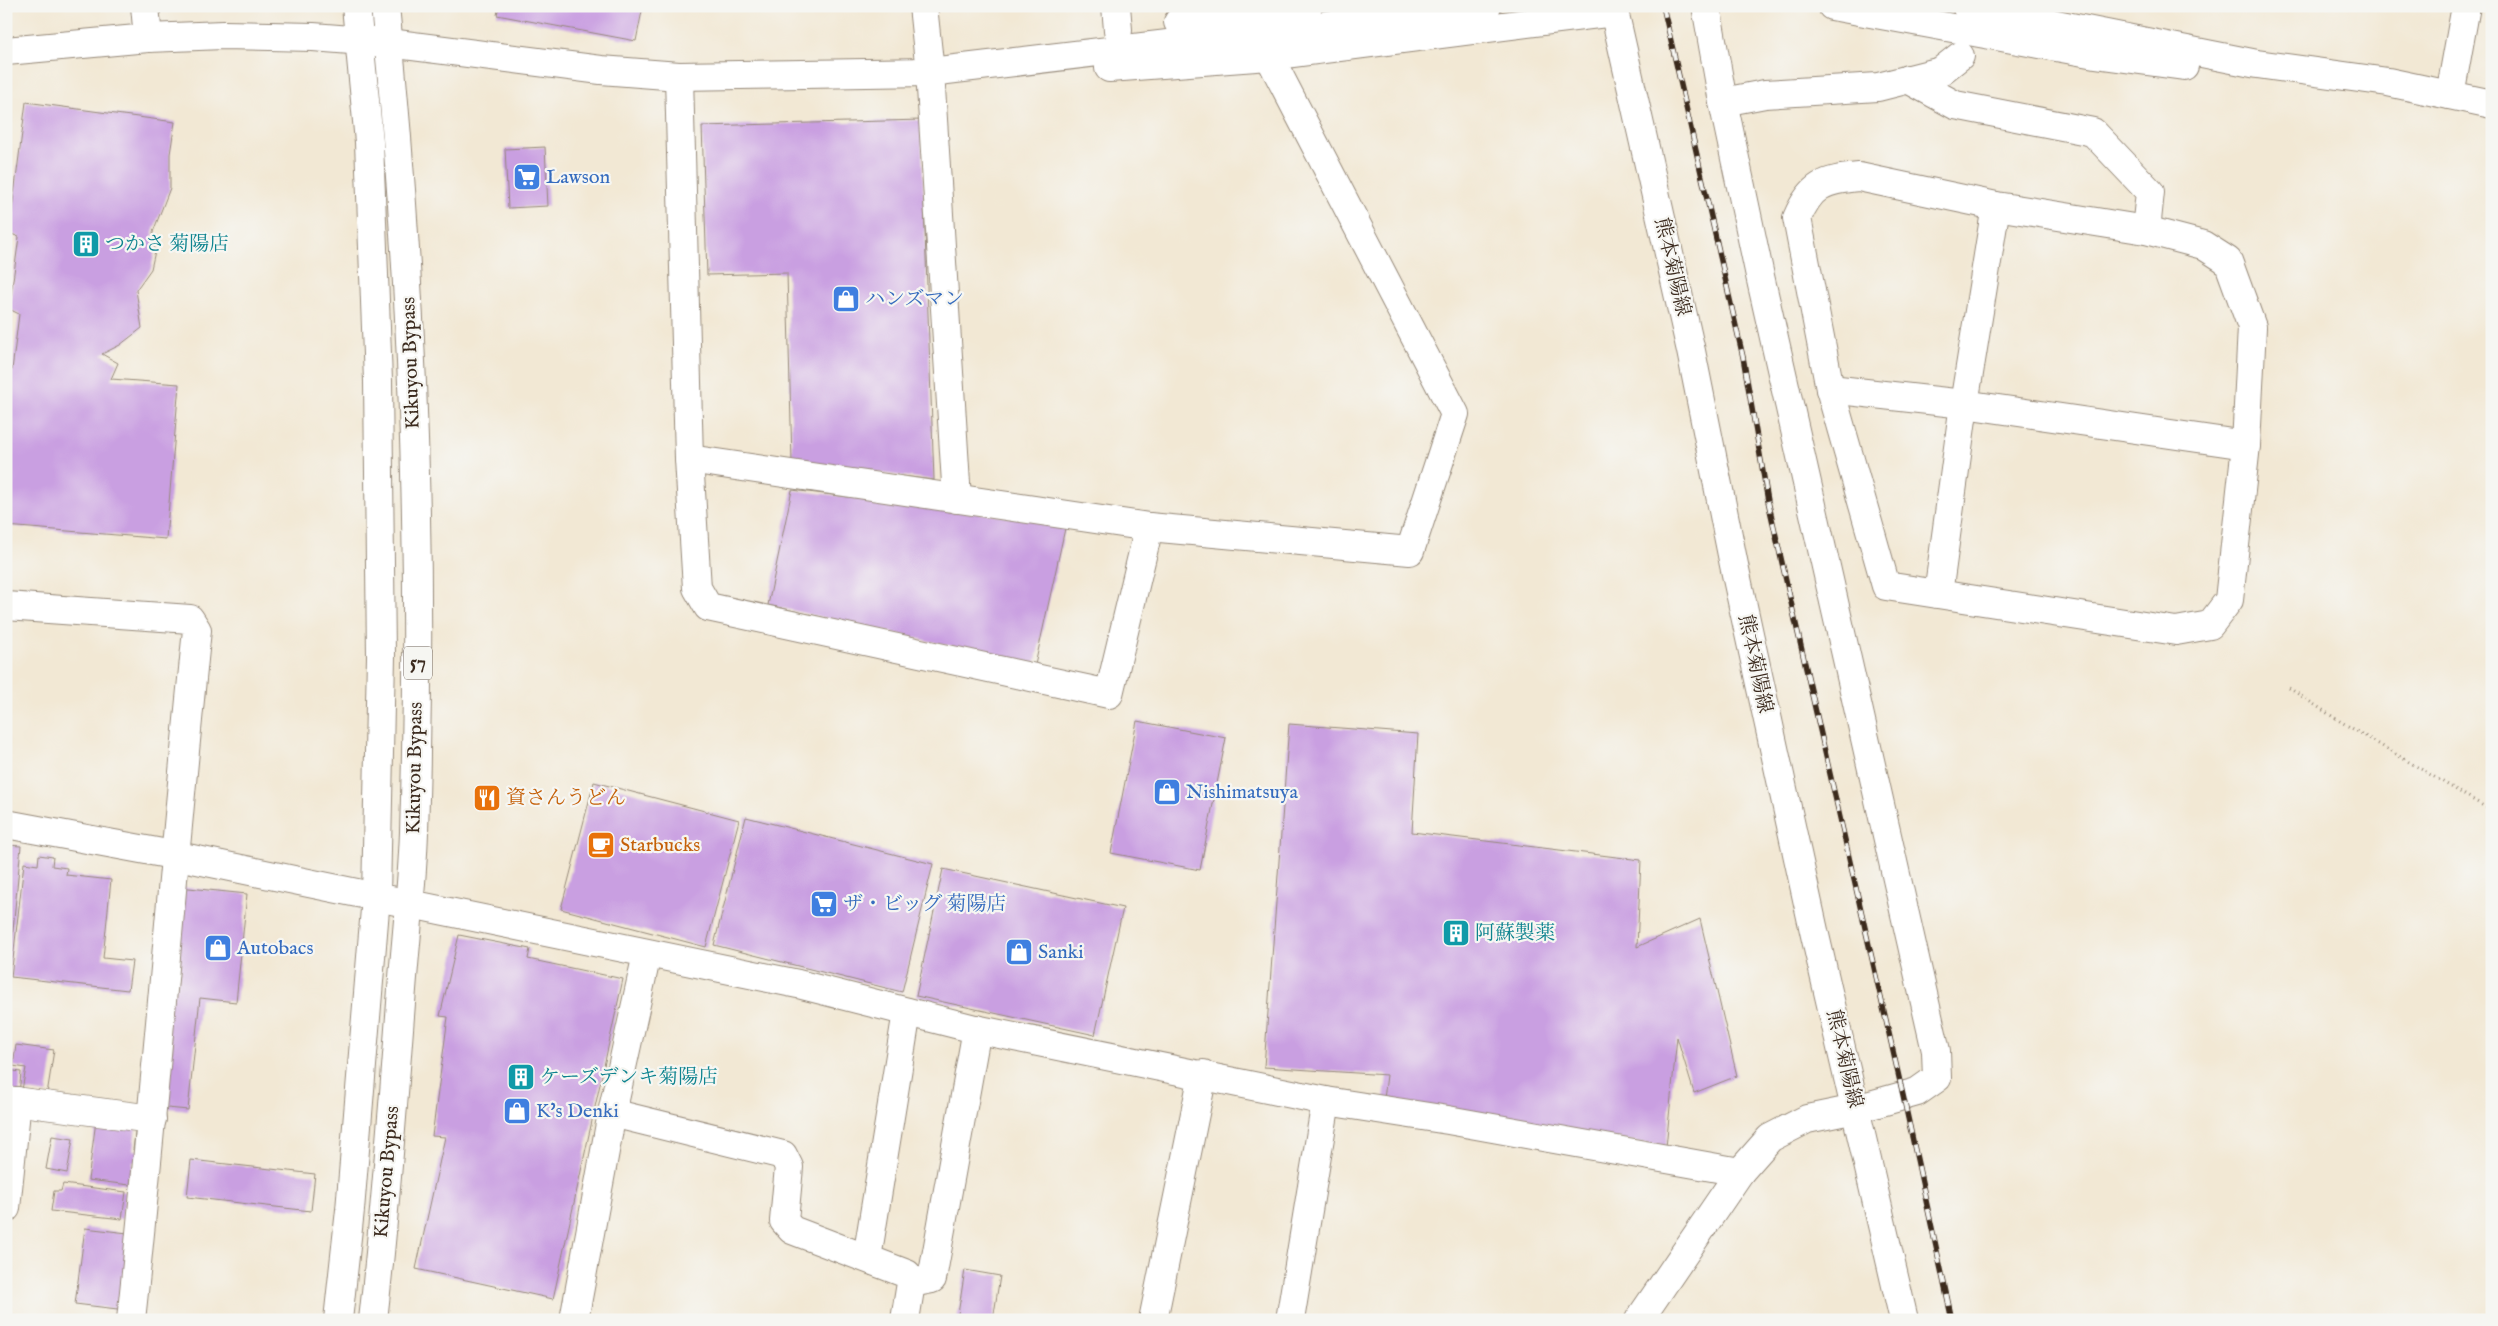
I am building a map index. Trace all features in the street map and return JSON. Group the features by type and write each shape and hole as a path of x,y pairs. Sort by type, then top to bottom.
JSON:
{"main road":[{"path":"145,6 148,38"},
{"name":"Kikuyou Bypass","path":"338,1320 350,1210 376,896 381,656 378,381 369,142 356,6"},
{"name":"Kikuyou Bypass","path":"373,1320 384,1218 414,836 418,660 413,388 399,142 386,6"},
{"path":"923,6 930,72 957,499"},
{"path":"1024,61 1068,36 1117,18 1308,6"},
{"path":"6,51 148,38 223,36 359,40 601,70 679,76 930,72 1487,6"},
{"path":"1639,1320 1740,1172 1770,1138 1807,1119 1856,1109 1917,1092 1937,1078 1936,1051 1763,286 1723,102 1706,6"},
{"path":"1832,6 2095,54 2210,70 2220,71 2257,64"},
{"path":"1966,6 2058,14 2257,64 2388,82 2492,104"},
{"path":"2450,95 2466,6"},
{"path":"1024,61 1072,70 1269,56 1614,9"},
{"name":"熊本菊陽線","path":"1614,9 1691,351 1734,565 1805,893 1904,1320"},
{"path":"689,459 1149,527 1410,551 1455,414 1269,56"},
{"path":"1723,102 1765,94 1878,87 1941,71 1960,56"},
{"path":"679,76 689,459 696,588 708,607 1109,694 1149,527"},
{"path":"1908,79 1955,105 2093,132 2150,192 2146,230"},
{"path":"1858,177 1996,206 2146,230 2203,245 2228,262 2252,327 2246,445 2229,600 2210,625 2176,630 1886,586 1830,389 1797,218 1806,197 1832,180 1858,177"},
{"path":"1938,594 1964,404 1996,206"},
{"path":"1830,389 1964,404 2246,445"},
{"path":"6,606 190,620 197,630 174,855 152,1120 131,1320"},
{"path":"6,824 174,855 798,984 977,1029 1326,1101 1740,1172"},
{"path":"574,1320 612,1112 647,954"},
{"path":"868,1258 908,1012"},
{"path":"911,1283 932,1279 977,1029"},
{"path":"1153,1320 1202,1074"},
{"path":"6,1208 12,1101 152,1120"},
{"path":"1290,1320 1326,1101"},
{"path":"612,1112 783,1155 789,1167 784,1221 792,1230 907,1274 911,1283 905,1320"}],"path":[{"path":"2289,688 2492,811"}],"building":[{"path":"499,6 643,6 636,41 497,15"},
{"path":"26,102 175,122 170,154 170,188 153,232 155,251 151,269 136,290 142,328 120,345 102,354 118,363 111,379 179,384 166,539 6,526 6,370 12,370 19,314 9,309 19,237 9,233"},
{"path":"921,120 934,480 792,462 787,273 707,275 702,126"},
{"name":"Lawson","path":"545,147 548,206 508,208 505,149"},
{"path":"792,490 1066,524 1035,665 768,605"},
{"path":"1137,721 1226,738 1200,870 1111,853"},
{"name":"阿蘇製薬","path":"1289,724 1418,734 1412,832 1641,860 1637,947 1700,919 1737,1076 1694,1093 1677,1037 1666,1147 1384,1099 1387,1075 1264,1067"},
{"path":"594,782 739,820 706,947 561,909"},
{"name":"ザ・ビッグ 菊陽店","path":"746,817 933,864 902,992 714,945"},
{"path":"6,845 21,846 8,982 6,982"},
{"path":"39,855 53,857 52,866 67,868 66,875 111,880 103,958 132,961 128,990 11,977 24,863 38,865"},
{"name":"Sanki","path":"943,869 1123,908 1095,1035 916,996"},
{"path":"179,887 247,894 236,1002 200,998 188,1110 157,1107"},
{"name":"ケーズデンキ菊陽店","path":"459,935 530,949 528,959 623,979 553,1299 416,1269 445,1137 432,1136 448,1017 440,1016"},
{"path":"16,1045 54,1050 47,1094 22,1090 26,1068 13,1066"},
{"path":"7,1070 21,1072 19,1096 6,1095"},
{"path":"96,1121 136,1126 133,1150 143,1151 142,1162 133,1161 130,1185 88,1180"},
{"path":"52,1136 73,1139 67,1173 46,1169"},
{"path":"191,1160 315,1174 311,1211 187,1197"},
{"path":"63,1184 126,1192 122,1219 51,1211 54,1191 61,1191"},
{"path":"85,1228 136,1234 126,1310 75,1304"},
{"path":"965,1270 1000,1276 993,1320 957,1320"}],"railway":[{"path":"1663,6 1743,357 1768,501 1903,1095 1952,1320"}],"place":[{"name":"Lawson","path":"527,177"},
{"name":"つかさ 菊陽店","path":"86,244"},
{"name":"ハンズマン","path":"846,299"},
{"name":"Nishimatsuya","path":"1167,792"},
{"name":"資さんうどん","path":"487,798"},
{"name":"Starbucks","path":"601,845"},
{"name":"ザ・ビッグ 菊陽店","path":"824,904"},
{"name":"阿蘇製薬","path":"1456,933"},
{"name":"Autobacs","path":"218,948"},
{"name":"Sanki","path":"1019,952"},
{"name":"ケーズデンキ菊陽店","path":"521,1077"},
{"name":"K's Denki","path":"517,1111"}]}
